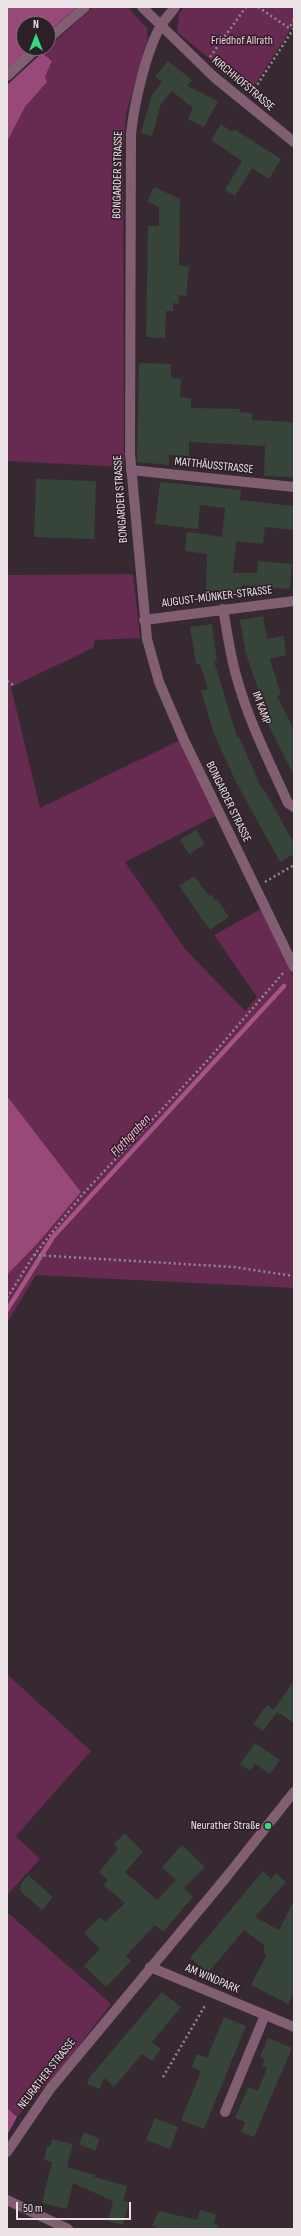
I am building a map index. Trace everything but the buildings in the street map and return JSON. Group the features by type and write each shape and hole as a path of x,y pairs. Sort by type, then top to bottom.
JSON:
{"street":[{"path":"56,32 85,7"},
{"name":"KIRCHHOFSTRASSE","path":"142,7 160,27 203,68 245,104 294,142"},
{"name":"BONGARDER STRASSE","path":"175,7 160,27 139,90 131,134 131,470 144,620 151,657 169,707 189,752 293,963"},
{"path":"7,76 28,56"},
{"name":"MATTHÄUSSTRASSE","path":"131,470 294,487"},
{"name":"AUGUST-MÜNKER-STRASSE","path":"144,620 294,601"},
{"name":"IM KAMP","path":"223,609 232,660 245,704 288,803 294,807"},
{"name":"NEURATHER STRASSE","path":"7,2152 50,2089 150,1967 239,1862 294,1792"},
{"name":"AM WINDPARK","path":"150,1967 294,2027"},
{"path":"225,2112 264,2015"},
{"path":"7,2200 68,2229"}],"path":[{"path":"203,68 246,7"},
{"path":"258,7 289,28 294,20"},
{"path":"245,104 294,28"},
{"path":"7,681 13,685"},
{"path":"256,887 294,865"},
{"path":"7,1298 34,1255 82,1195 208,1060 293,963"},
{"path":"34,1255 234,1267 294,1276"},
{"path":"162,2077 213,1993"}],"green space":[{"path":"93,7 127,7 147,28 148,38 126,114 123,151 124,467 7,461 7,142 25,107 47,82 45,78 52,61 46,56 56,56 56,40"},
{"name":"Friedhof Allrath","path":"184,7 294,7 294,24 250,92 177,32 179,14"},
{"path":"133,574 140,638 95,640 93,648 11,687 40,808 180,740 215,816 125,862 185,949 245,1011 257,997 214,935 261,909 294,977 294,1288 36,1275 7,1323 7,1275 37,1244 81,1192 7,1096 7,575"},
{"path":"7,1674 91,1751 16,1836 40,1859 7,1895"},
{"path":"7,1912 111,2004 64,2065 17,2117 7,2108"}],"shaded area":[{"path":"7,7 77,7 56,25 56,16 16,16 16,56 22,56 7,70"},
{"path":"39,56 46,56 52,61 45,77 47,82 25,107 7,142 7,85"},
{"path":"7,1096 81,1192 37,1244 7,1275"},
{"path":"7,2108 17,2117 7,2135"}],"waterway":[{"name":"Flothgraben","path":"7,1310 53,1237 284,986"}],"place":[{"name":"Neurather Straße","path":"268,1826"}]}
